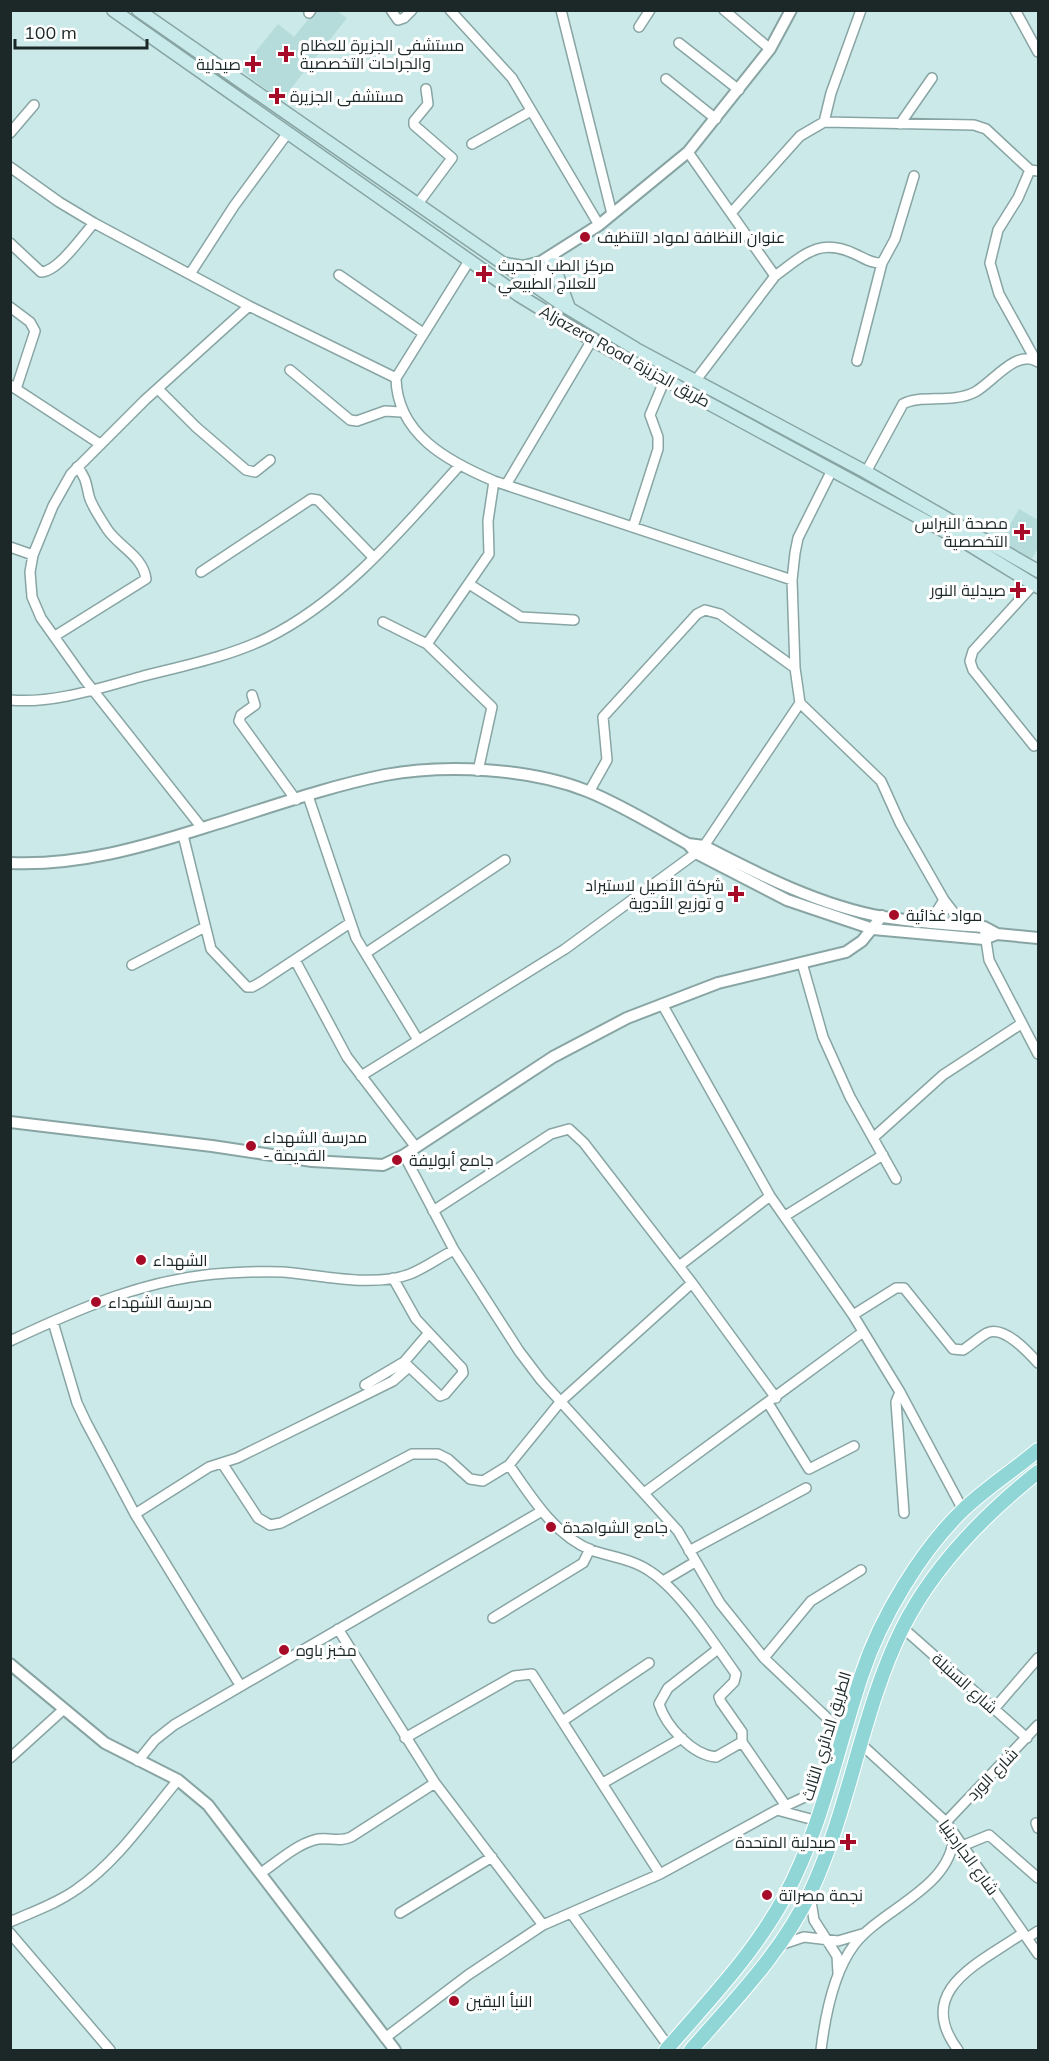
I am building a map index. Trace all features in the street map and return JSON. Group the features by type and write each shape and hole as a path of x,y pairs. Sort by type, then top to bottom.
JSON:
{"main road":[{"name":"Aljazera Road طريق الجزيزة","path":"113,10 286,134 515,293 592,340 832,470 1036,585"},
{"name":"Aljazera Road طريق الجزيزة","path":"146,13 526,282 570,309 866,472 1038,571"},
{"path":"554,260 557,283 570,309"},
{"path":"500,262 523,267 540,263"},
{"name":"الطريق الدائري الثالث","path":"668,2049 719,1990 759,1937 786,1895 818,1821 862,1673 895,1600 963,1510 1038,1450"},
{"path":"691,2050 777,1946 810,1893 831,1844 878,1690 903,1628 938,1571 1009,1495 1038,1472"}],"street":[{"path":"391,10 398,20 404,18 411,10"},
{"path":"450,10 505,69 599,225"},
{"path":"561,10 612,214"},
{"path":"639,27 650,10"},
{"path":"724,10 771,49"},
{"path":"515,293 688,152 771,49 791,10"},
{"path":"824,122 831,93 861,10"},
{"path":"1015,10 1038,52"},
{"path":"679,43 739,90"},
{"path":"900,124 932,78"},
{"path":"666,79 716,119"},
{"path":"417,205 452,158 414,125 414,121 428,104 426,89"},
{"path":"10,133 33,105"},
{"path":"472,144 531,111"},
{"path":"732,212 800,136 824,122 974,125 986,129 1034,170 998,230 990,262 999,294 1037,361"},
{"path":"190,274 234,206 286,134"},
{"path":"688,152 775,276"},
{"path":"10,167 59,202 94,223 249,306 396,378"},
{"path":"857,361 882,263 895,239 914,176"},
{"path":"10,243 41,272 45,272 58,263 94,223"},
{"path":"696,380 775,276 815,249 836,246 869,261 882,263"},
{"path":"526,282 540,263 554,260"},
{"path":"469,261 396,378 396,394 401,412 437,451 459,466 494,481 792,580"},
{"path":"339,275 423,333"},
{"path":"202,828 92,690 34,606 30,588 33,555 66,480 100,444 249,306"},
{"path":"10,307 30,322 35,331 14,387 100,444"},
{"path":"506,485 592,340"},
{"path":"866,472 903,404 912,399 944,400 974,393 1020,359 1037,361"},
{"path":"290,370 350,420 357,421 386,411 401,412"},
{"path":"633,527 658,449 658,437 650,415 665,380"},
{"path":"158,389 196,427 246,470 255,472 270,460"},
{"path":"10,700 41,699 92,690 202,660 265,639 294,623 337,592 374,558 459,466"},
{"path":"55,636 146,579 145,570 109,531 90,497 86,476 77,467"},
{"path":"832,470 798,538 792,580 795,668 800,704 881,781 900,823 944,900 964,926"},
{"path":"428,644 489,554 488,521 494,481"},
{"path":"201,572 311,499 318,500 374,558"},
{"path":"10,547 33,555"},
{"path":"469,584 521,617 574,620"},
{"path":"1034,746 973,670 970,662 973,651 1036,585"},
{"path":"589,792 607,760 603,717 697,614 705,610 720,614 795,668"},
{"path":"384,622 428,644 492,707 478,771"},
{"path":"252,695 255,705 241,715 239,721 296,800"},
{"path":"361,1076 565,949 700,850 800,704"},
{"path":"10,863 105,855 183,835 308,796 388,775 446,770 478,771 541,778 589,792 700,850 787,900 873,929 984,939 997,934"},
{"path":"308,796 350,922 418,1040"},
{"path":"183,835 211,949 247,987 261,982 350,922"},
{"path":"700,850 805,893 882,916 984,927 997,934 1038,938"},
{"path":"366,953 505,860"},
{"path":"930,922 944,900"},
{"path":"10,1122 212,1146 312,1161 383,1165 404,1155 553,1057 627,1018 728,980 846,952 862,941 882,916"},
{"path":"132,965 205,927"},
{"path":"984,927 989,960 1038,1054"},
{"path":"295,960 347,1058 415,1146"},
{"path":"801,963 823,1037 896,1179"},
{"path":"662,1004 771,1196 853,1315 900,1392 963,1510"},
{"path":"873,1138 943,1075 1021,1024"},
{"path":"433,1211 551,1134 569,1129 584,1143 692,1283 772,1401 809,1469 854,1446"},
{"path":"404,1155 454,1250 519,1351 678,1531 720,1603 764,1658 844,1734"},
{"path":"785,1216 883,1155"},
{"path":"679,1266 771,1196"},
{"path":"10,1341 144,1286 169,1279 227,1273 281,1272 352,1280 393,1278 409,1274 454,1250"},
{"path":"393,1278 416,1319 462,1368 461,1379 445,1395 440,1396 406,1365"},
{"path":"222,1463 258,1518 270,1525 281,1522 412,1454 425,1453 448,1458 476,1482 483,1481 509,1465 561,1401 692,1283"},
{"path":"853,1315 896,1288 904,1288 953,1349 963,1350 988,1333 1000,1332 1024,1348 1038,1364"},
{"path":"53,1322 77,1403 135,1514 240,1685"},
{"path":"644,1493 863,1332"},
{"path":"135,1514 209,1467 222,1463 393,1381 428,1334"},
{"path":"365,1385 406,1365"},
{"path":"900,1392 896,1402 904,1513"},
{"path":"509,1465 542,1511 573,1540 590,1549 637,1564 663,1581 736,1674 734,1682 719,1697 742,1732 742,1742 781,1808 818,1821"},
{"path":"690,1551 806,1488"},
{"path":"138,1761 155,1740 174,1725 542,1511"},
{"path":"492,1618 583,1563 590,1549"},
{"path":"663,1581 695,1562"},
{"path":"764,1658 811,1601 861,1570"},
{"name":"شارع السنبلة","path":"903,1628 1026,1738"},
{"path":"338,1629 435,1783 543,1925"},
{"path":"718,1649 668,1688 661,1696 661,1709 692,1749 704,1756 716,1757 742,1742"},
{"path":"994,1709 1038,1658"},
{"path":"564,1720 649,1663"},
{"path":"10,1664 105,1743 178,1780 208,1805 394,2050"},
{"path":"405,1738 521,1673 528,1672 536,1676 660,1875"},
{"path":"10,1758 64,1709"},
{"name":"شارع الورد","path":"946,1822 1038,1727"},
{"path":"603,1783 682,1738"},
{"name":"شارع الجاردينيا","path":"862,1745 946,1822 1038,1954"},
{"path":"10,1922 75,1891 87,1882 144,1822 178,1780"},
{"path":"261,1873 311,1840 321,1838 344,1840 351,1837 435,1783"},
{"path":"385,2038 468,1975 543,1925 660,1875 781,1808 828,1786"},
{"path":"821,2050 823,2032 838,1979 849,1954 866,1933 930,1881 948,1858 954,1835"},
{"path":"962,1846 989,1835 1038,1878"},
{"path":"400,1913 492,1857"},
{"path":"810,1893 814,1920 837,1956 838,1979"},
{"path":"571,1913 668,2049"},
{"path":"958,2050 944,2029 942,2007 947,1993 962,1976 1025,1935 1038,1931"},
{"path":"10,1933 110,2050"},
{"path":"777,1946 804,1937 838,1941 866,1933"}],"shaded area":[{"name":"مستشفى الجزيرة للعظام والجراحات التخصصية","path":"315,11 337,11 347,18 281,101 241,70 278,24 294,37"},
{"name":"مصحة النبراس التخصصية","path":"1019,509 1038,520 1038,548 1030,562 999,544"}],"place":[{"name":"مستشفى الجزيرة للعظام والجراحات التخصصية","path":"286,54"},
{"name":"صيدلية","path":"253,64"},
{"name":"مستشفى الجزيرة","path":"277,96"},
{"name":"عنوان النظافة لمواد التنظيف","path":"585,237"},
{"name":"مركز الطب الحديث للعلاج الطبيعي","path":"484,274"},
{"name":"مصحة النبراس التخصصية","path":"1022,532"},
{"name":"صيدلية النور","path":"1018,590"},
{"name":"شركة الأصيل لاستيراد و توزيع الأدوية","path":"736,894"},
{"name":"مواد غذائية","path":"894,915"},
{"name":"مدرسة الشهداء - القديمة","path":"251,1146"},
{"name":"جامع أبوليفة","path":"397,1160"},
{"name":"الشهداء","path":"141,1260"},
{"name":"مدرسة الشهداء","path":"96,1302"},
{"name":"جامع الشواهدة","path":"551,1527"},
{"name":"مخبز باوه","path":"284,1650"},
{"name":"صيدلية المتحدة","path":"848,1842"},
{"name":"نجمة مصراتة","path":"767,1895"},
{"name":"النبأ اليقين","path":"454,2001"}]}
